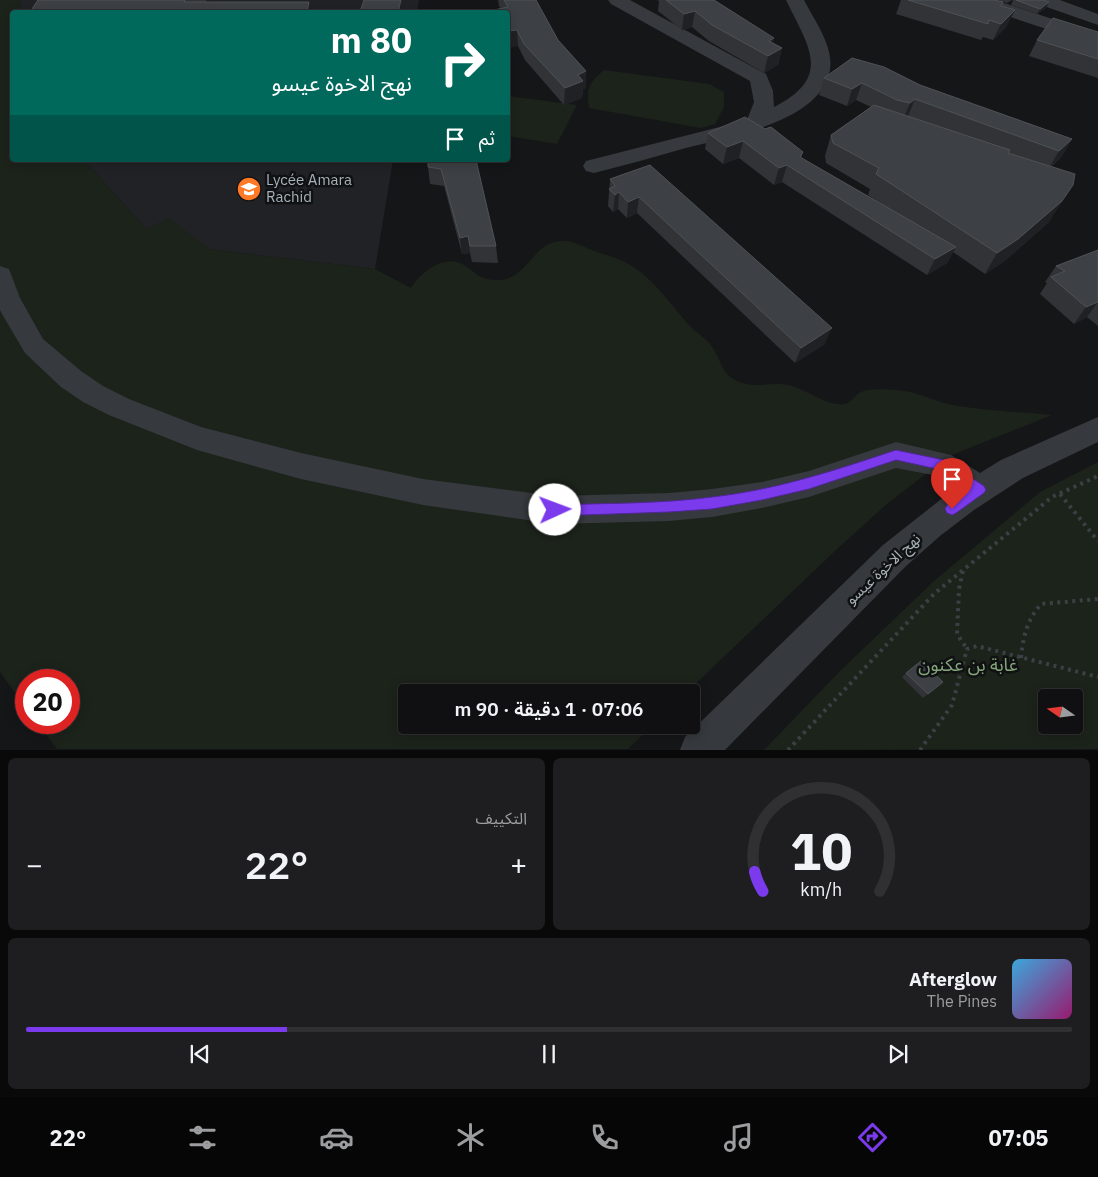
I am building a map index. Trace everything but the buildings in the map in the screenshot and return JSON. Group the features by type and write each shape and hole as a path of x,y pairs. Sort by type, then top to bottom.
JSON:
{"street":[{"path":"617,0 759,78 764,90 764,111 754,124"},
{"path":"594,166 754,124 783,111 806,96 819,79 821,56 795,0"},
{"path":"976,0 1098,40"},
{"path":"1044,0 1098,20"},
{"path":"0,275 15,314 34,346 71,379 93,394 119,407 197,438 320,470 423,492 555,510 669,507 712,503 762,495 809,484 896,455 940,464 979,490"},
{"name":"نهج الاخوة عيسو","path":"698,750 894,556 930,526 979,490 1012,469 1098,429"}],"path":[{"path":"788,750 934,594 1052,497 1098,476"},
{"path":"1060,494 1098,541"},
{"path":"963,571 959,589 957,634 967,649"},
{"path":"1021,658 1022,640 1029,620 1032,613 1041,604 1098,599"},
{"path":"920,750 952,705 958,685 961,661 967,649 977,646 1098,677"}],"shaded area":[{"path":"22,0 419,0 417,10 20,10 19,3"},
{"name":"Lycée Amara Rachid","path":"86,162 393,162 375,269 209,249 169,219 146,229"}],"green space":[{"path":"0,0 22,0 19,4 20,10 10,10 10,162 86,162 146,229 169,218 209,249 375,269 411,288 421,276 434,266 449,261 464,265 478,276 497,280 507,279 523,268 544,247 562,241 570,242 623,261 642,273 690,326 710,344 729,376 742,383 785,385 837,404 848,402 862,391 887,389 912,392 958,406 1052,415 952,455 926,474 888,503 836,550 695,684 398,684 398,734 644,734 628,749 57,749 45,734 80,734 80,669 15,669 15,693 0,672"},
{"path":"604,70 709,84 724,92 724,107 715,124 701,128 589,108 588,91 592,82"},
{"path":"510,96 577,105 557,144 510,136"},
{"name":"غابة بن عكنون","path":"1098,462 1098,749 764,750 840,671 934,581 1040,492"}],"place":[{"name":"Lycée Amara Rachid","path":"249,189"}],"route":[{"path":"555,510 669,507 712,503 762,495 809,484 896,455 940,464 979,490 952,509"}]}
